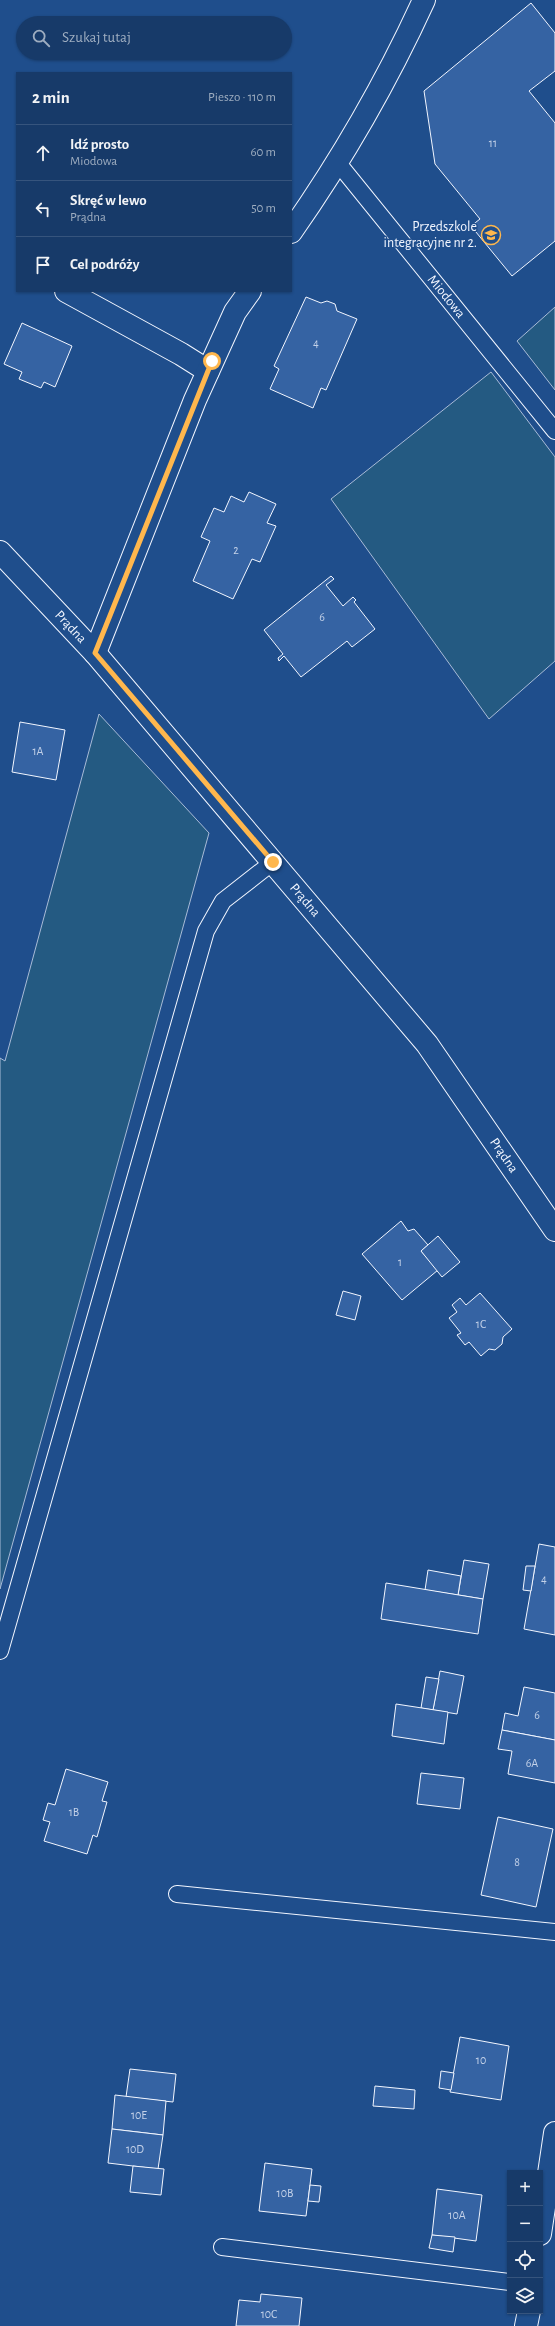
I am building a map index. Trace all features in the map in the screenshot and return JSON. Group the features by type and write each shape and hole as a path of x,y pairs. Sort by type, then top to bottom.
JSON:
{"street":[{"path":"292,231 338,163 409,34 424,0"},
{"path":"68,292 181,354 208,371"},
{"path":"95,653 208,371 235,312 249,292"},
{"name":"Prądna","path":"0,552 95,653 427,1044 555,1230"},
{"path":"543,2214 555,2133"},
{"path":"526,2326 528,2314"}],"lane":[{"name":"Miodowa","path":"338,163 555,431"},
{"path":"0,1651 206,931 223,901 273,862"},
{"path":"177,1894 555,1932"},
{"path":"222,2247 507,2282"}],"shaded area":[{"path":"555,307 555,390 517,341"},
{"path":"491,372 555,457 555,661 489,719 331,499"},
{"path":"99,714 209,833 0,1589 0,1058 5,1061"}],"building":[{"path":"531,3 555,33 555,71 529,91 555,123 555,241 512,276 471,226 480,219 435,164 424,91"},
{"path":"306,297 321,303 327,301 335,304 337,311 357,319 326,390 321,388 313,408 270,389 279,369 274,366"},
{"path":"22,323 72,346 55,387 44,382 41,388 19,379 22,372 4,364"},
{"path":"249,492 276,504 267,523 276,526 260,562 252,559 233,599 193,581 210,541 201,537 214,508 224,512 231,496 244,502"},
{"path":"331,576 334,579 326,585 343,606 353,597 356,600 354,602 375,629 352,647 347,641 301,677 284,656 279,661 278,658 283,654 264,630"},
{"path":"20,722 65,730 56,780 12,772"},
{"path":"401,1221 408,1231 414,1229 428,1245 421,1251 438,1270 402,1300 362,1254"},
{"path":"438,1236 460,1262 442,1277 421,1251"},
{"path":"343,1291 361,1296 355,1320 336,1315"},
{"path":"480,1293 512,1329 503,1337 502,1344 495,1350 489,1349 481,1356 469,1342 465,1345 457,1335 461,1333 449,1318 457,1312 452,1305 460,1298 466,1305"},
{"path":"539,1544 555,1547 555,1635 524,1629"},
{"path":"464,1560 489,1564 483,1599 458,1595"},
{"path":"526,1566 535,1566 531,1591 523,1590"},
{"path":"428,1570 461,1576 458,1595 425,1590"},
{"path":"386,1583 483,1599 478,1634 381,1619"},
{"path":"440,1671 464,1676 457,1714 433,1710"},
{"path":"426,1677 439,1679 433,1710 421,1708"},
{"path":"524,1687 555,1693 555,1740 502,1730 505,1713 518,1716"},
{"path":"396,1704 448,1712 444,1744 392,1736"},
{"path":"502,1730 555,1740 555,1783 508,1774 512,1751 498,1749"},
{"path":"66,1769 108,1782 102,1801 107,1802 97,1837 93,1835 87,1854 44,1841 50,1822 43,1820 48,1803 55,1805"},
{"path":"421,1773 464,1778 460,1809 417,1804"},
{"path":"498,1817 553,1829 536,1907 481,1895"},
{"path":"460,2037 509,2046 501,2100 450,2092"},
{"path":"130,2069 176,2074 173,2102 126,2097"},
{"path":"441,2071 454,2073 451,2090 439,2088"},
{"path":"375,2086 415,2090 414,2109 373,2106"},
{"path":"115,2095 166,2101 163,2135 112,2129"},
{"path":"112,2129 163,2135 158,2169 108,2163"},
{"path":"265,2163 312,2169 306,2216 259,2211"},
{"path":"133,2166 164,2169 161,2195 130,2192"},
{"path":"310,2185 321,2186 319,2202 308,2201"},
{"path":"437,2189 482,2195 476,2241 432,2235"},
{"path":"432,2235 455,2237 453,2252 429,2248"},
{"path":"261,2294 302,2298 299,2326 236,2326 239,2300 260,2302"}],"place":[{"name":"Przedszkole integracyjne nr 2.","path":"491,235"}],"route":[{"path":"212,361 195,400 95,653 273,862"}]}
